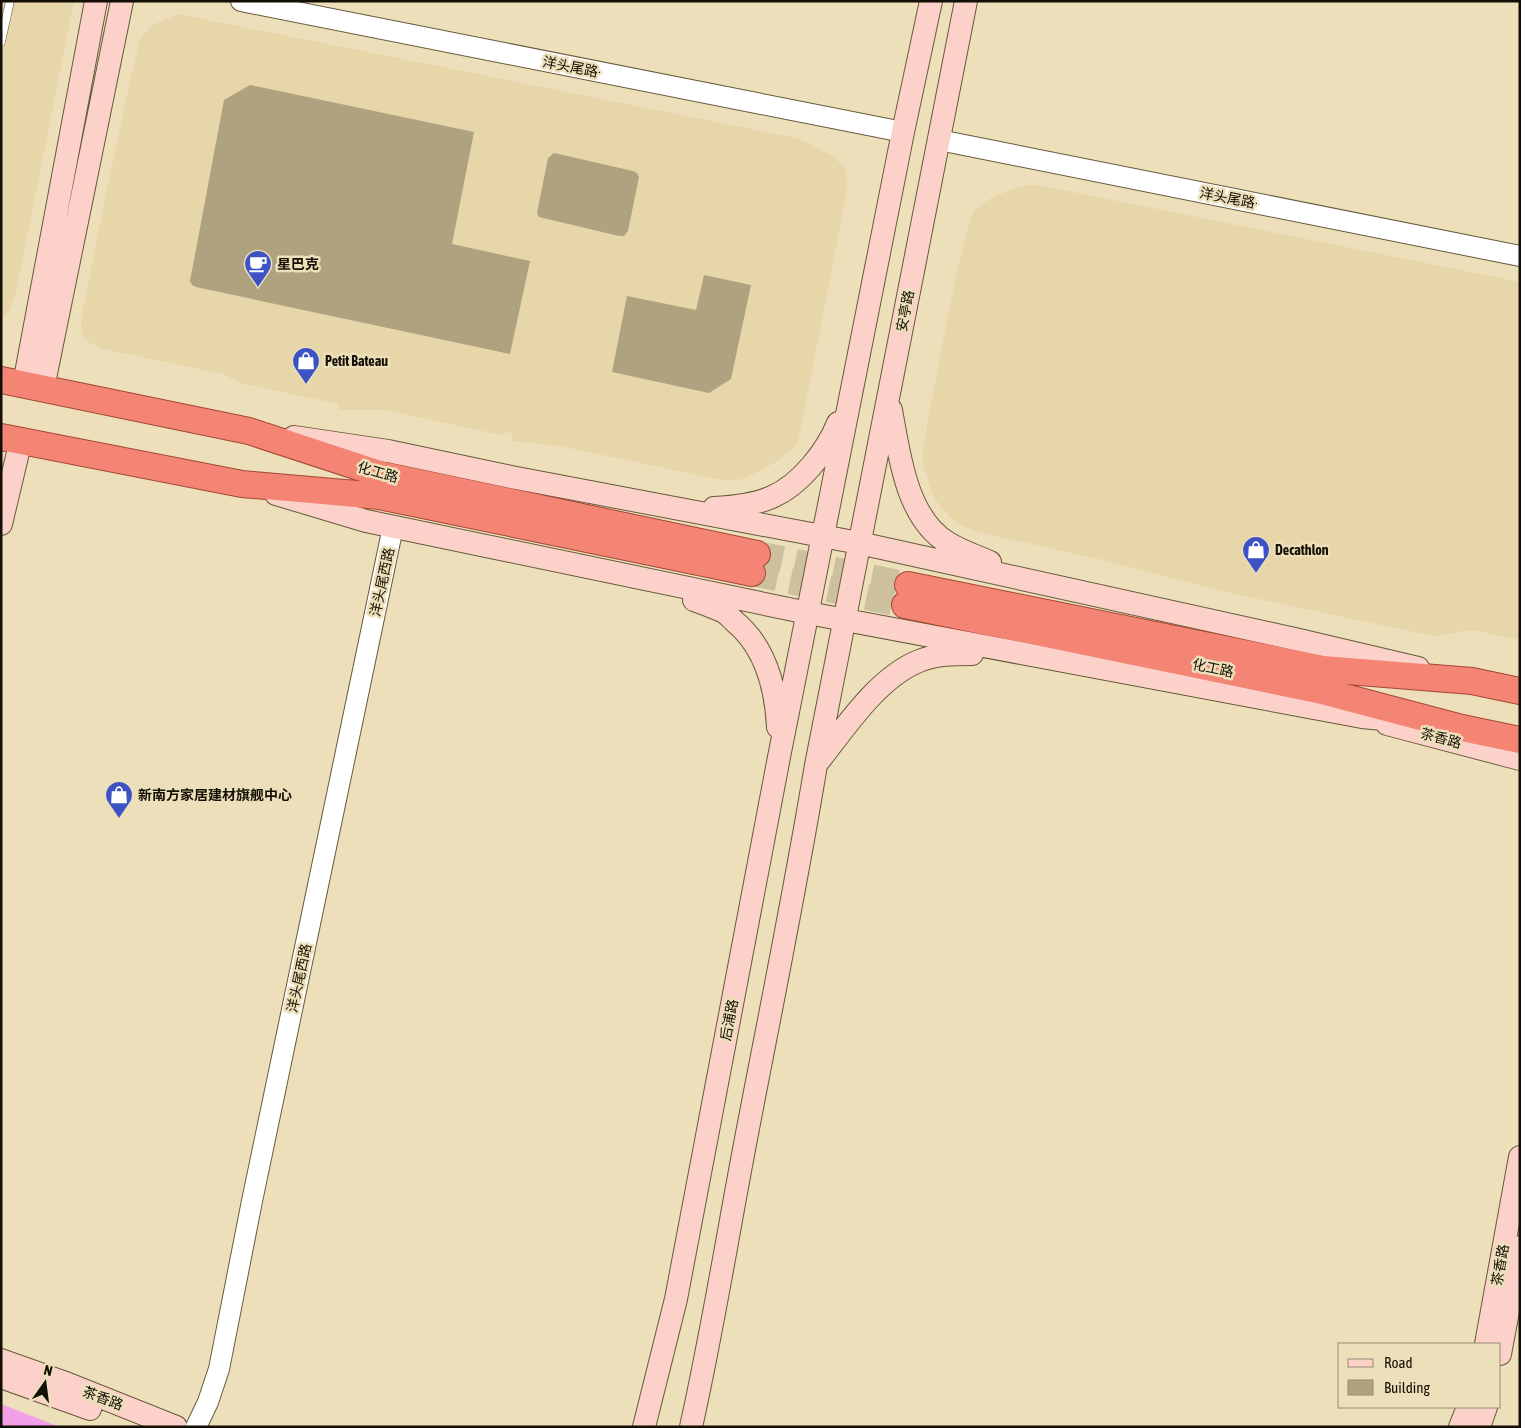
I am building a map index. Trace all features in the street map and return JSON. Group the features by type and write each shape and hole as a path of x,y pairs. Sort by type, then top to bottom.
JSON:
{"highway":[{"name":"化工路","path":"7,441 242,484 379,496 755,564 383,475 250,431 23,384"},
{"name":"化工路","path":"1520,691 1472,681 1323,668 907,595 1318,690 1462,728 1520,740"}],"main road":[{"path":"23,384 96,1"},
{"path":"23,384 122,1"},
{"path":"808,613 903,132 931,1"},
{"name":"安亭路","path":"845,620 966,1"},
{"path":"685,510 738,506 772,497 798,480 818,459 832,439 852,390"},
{"path":"888,397 907,482 916,506 927,525 947,542 1030,580"},
{"path":"250,431 388,451 510,477 860,543 1300,640 1472,681"},
{"path":"1,524 7,441"},
{"path":"242,484 366,522 808,613 1362,717 1462,728"},
{"path":"639,578 724,612 755,642 765,661 774,694 777,709 779,757"},
{"name":"后浦路","path":"644,1427 676,1299 808,613"},
{"path":"690,1427 702,1379 745,1143 799,870 816,765 845,620"},
{"path":"816,765 856,714 896,673 919,661 944,655 1018,653"},
{"name":"茶香路","path":"1362,717 1520,759"},
{"name":"茶香路","path":"1486,1343 1520,1157"},
{"name":"茶香路","path":"1501,1349 1520,1247"},
{"name":"茶香路","path":"1,1360 79,1388 176,1427"},
{"name":"茶香路","path":"1,1377 136,1427"},
{"path":"1460,1427 1468,1408"},
{"path":"1479,1427 1486,1408"}],"street":[{"name":"洋头尾路·","path":"241,1 903,132"},
{"name":"洋头尾路·","path":"939,140 1520,256"},
{"name":"洋头尾西路","path":"196,1427 219,1370 252,1201 393,527"}],"lane":[{"path":"1,42 10,1"}],"shaded area":[{"path":"1,1 74,1 16,292 9,312 1,319"},
{"path":"178,14 796,138 832,156 844,166 848,185 797,444 776,462 745,478 722,480 564,447 513,441 511,431 501,435 385,410 338,410 339,404 240,383 224,374 103,349 88,342 83,336 81,328 83,310 139,41 151,26"},
{"path":"1030,185 1043,186 1520,282 1520,640 1467,630 1439,636 1424,634 1230,593 1107,561 978,532 964,527 953,520 934,498 924,467 923,455 953,290 970,219 974,211 995,196 1018,187"},
{"path":"1,1404 60,1427 1,1427"}],"building":[{"path":"250,85 474,132 452,244 530,261 510,354 192,285 190,281 224,100"},
{"path":"554,153 637,173 639,177 628,231 624,236 539,217 537,213 548,158"},
{"path":"704,275 751,285 731,379 709,393 612,372 627,296 696,310"}],"tunnel":[{"path":"757,554 908,585"},
{"path":"752,573 905,605"}],"place":[{"name":"星巴克","path":"258,288"},
{"name":"Petit Bateau","path":"306,385"},
{"name":"Decathlon","path":"1256,574"},
{"name":"新南方家居建材旗舰中心","path":"119,819"}]}
